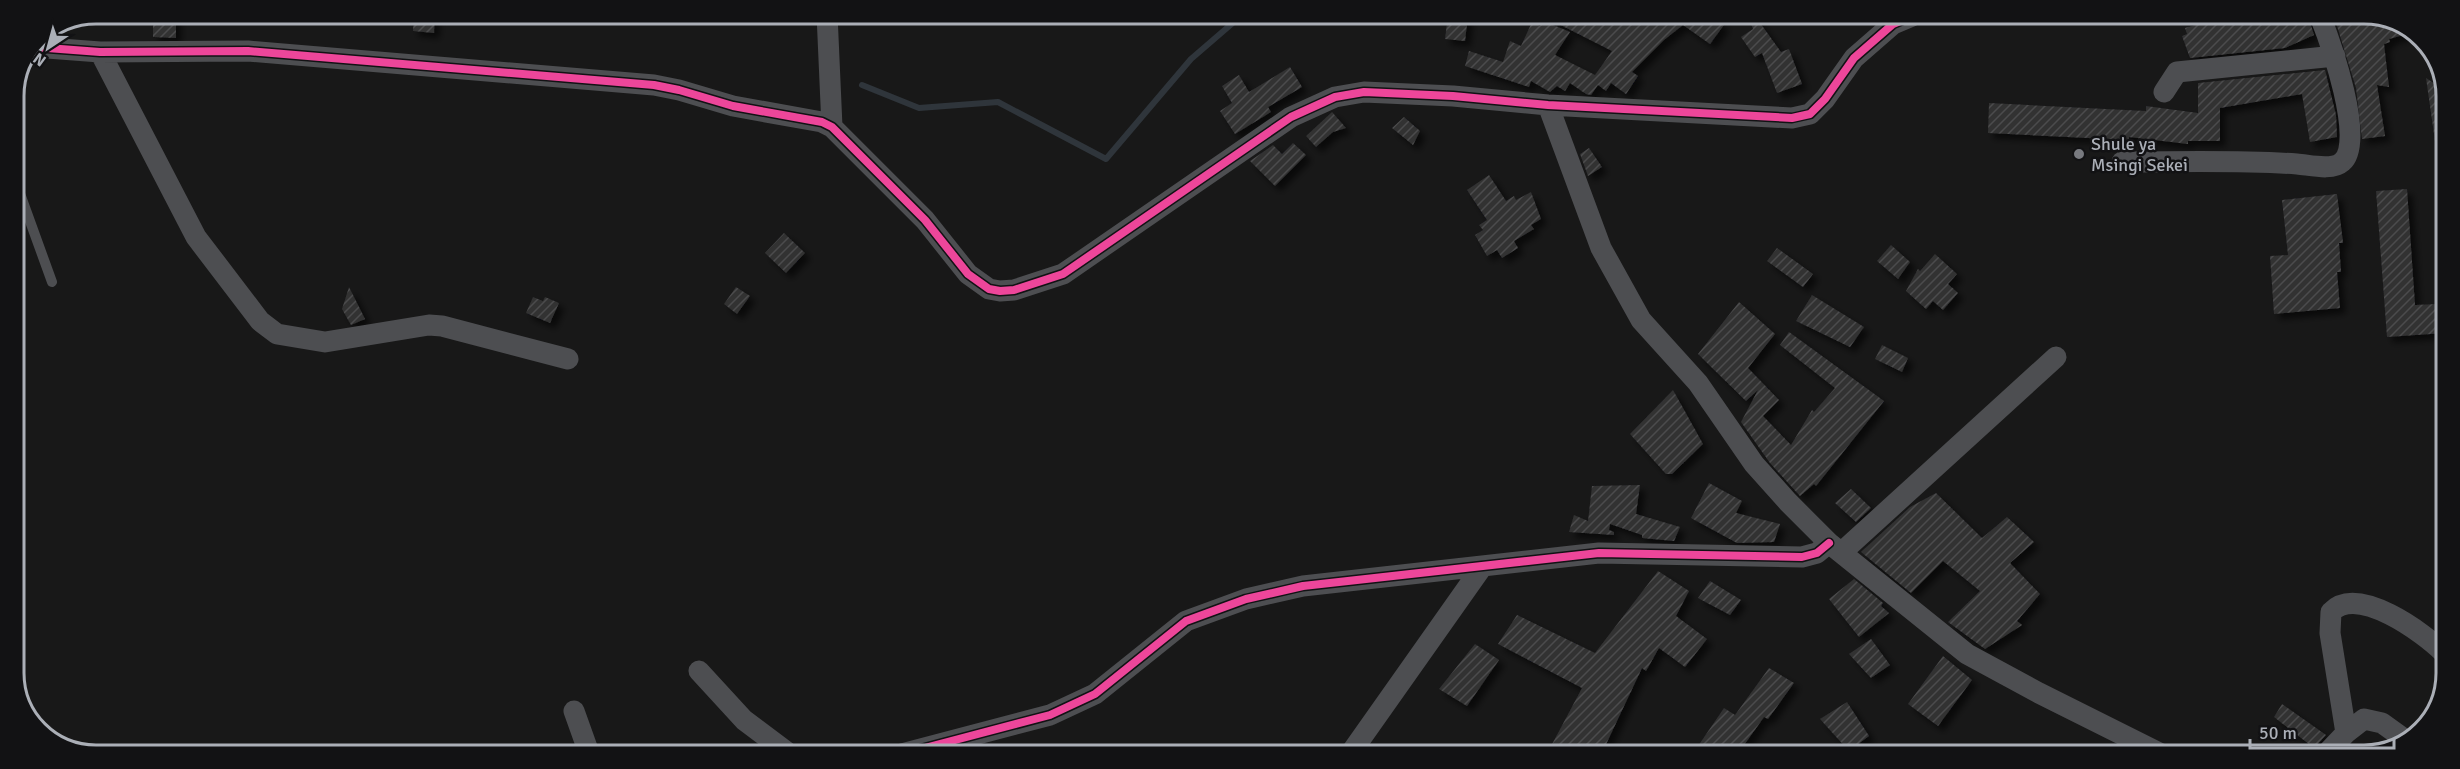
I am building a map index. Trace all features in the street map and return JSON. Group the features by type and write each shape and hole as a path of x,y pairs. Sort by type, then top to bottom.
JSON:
{"street":[{"path":"827,24 832,127"},
{"path":"43,48 100,52 248,51 654,85 733,106 809,119 832,127 925,220 968,274 989,289 1014,291 1063,274 1291,117 1335,97 1364,92 1453,96 1548,105 1792,118 1810,114 1825,99 1854,58 1893,24"},
{"path":"2122,162 2276,163 2333,166 2342,163 2348,154 2349,120 2336,56 2323,24"},
{"path":"100,52 196,237 260,321 270,330 285,336 325,342 429,324 568,359"},
{"path":"2164,92 2177,72 2336,56"},
{"path":"1548,105 1602,248 1641,320 1698,383 1754,464 1835,548 1967,654 2143,745"},
{"path":"936,745 1050,715 1095,694 1186,621 1246,599 1303,586 1599,553 1802,557 1835,548 2056,357"},
{"path":"1356,745 1482,567"},
{"path":"2346,733 2330,633 2331,612 2336,607 2356,603 2387,613 2417,629 2436,646"},
{"path":"699,671 744,720 777,745"},
{"path":"574,711 586,745"},
{"path":"2335,745 2364,719 2373,719 2399,736"}],"lane":[{"path":"24,205 52,282"}],"building":[{"path":"153,24 176,24 176,38 153,37"},
{"path":"413,24 434,24 434,33 413,31"},
{"path":"1447,24 1467,24 1465,41 1445,39"},
{"path":"1531,24 1540,26 1550,24 1570,32 1555,55 1595,75 1612,51 1559,24 1724,25 1710,44 1683,25 1664,40 1632,72 1638,76 1626,94 1611,83 1606,91 1598,85 1591,95 1570,83 1565,91 1557,86 1550,92 1531,81 1529,87 1465,66 1469,51 1503,62 1510,41 1521,46"},
{"path":"1751,24 1761,24 1781,52 1789,49 1802,84 1777,93 1762,53 1755,57 1741,37 1753,29"},
{"path":"2199,24 2311,24 2314,35 2285,48 2190,58 2182,36 2187,34 2185,28"},
{"path":"2336,24 2383,26 2402,35 2389,39 2390,42 2384,44 2389,87 2377,85 2385,136 2362,139 2356,88"},
{"path":"1290,67 1302,87 1268,107 1271,112 1235,134 1220,111 1232,103 1222,86 1239,75 1249,92"},
{"path":"2325,70 2336,115 2337,137 2310,142 2302,94 2220,108 2220,141 2188,141 2188,144 2129,137 2129,140 1988,133 1989,103 2146,111 2146,106 2198,113 2198,83"},
{"path":"2426,78 2435,84 2436,91 2436,148"},
{"path":"1332,112 1346,128 1333,132 1316,147 1306,136"},
{"path":"1404,117 1420,131 1413,145 1392,128"},
{"path":"1293,143 1306,155 1275,186 1250,161 1273,145 1282,154"},
{"path":"1589,148 1602,167 1588,176 1580,154"},
{"path":"1489,175 1506,201 1514,196 1516,200 1531,192 1541,219 1531,225 1534,229 1514,241 1518,248 1502,258 1497,250 1487,256 1475,235 1483,230 1479,225 1487,220 1467,190"},
{"path":"2407,189 2415,305 2436,304 2436,334 2387,337 2376,191"},
{"path":"2337,194 2343,243 2339,243 2341,272 2337,272 2340,308 2274,314 2270,256 2288,255 2282,200"},
{"path":"784,233 805,253 786,273 765,253"},
{"path":"1891,245 1910,262 1898,279 1877,261"},
{"path":"1777,248 1813,274 1803,287 1767,261"},
{"path":"1935,254 1957,274 1948,284 1958,293 1943,310 1933,301 1926,309 1906,291 1918,269 1920,271"},
{"path":"349,287 365,319 351,325 342,309"},
{"path":"736,287 750,296 737,314 724,304"},
{"path":"1812,295 1864,327 1850,347 1796,321"},
{"path":"533,297 543,301 545,297 559,303 550,323 526,313"},
{"path":"1739,302 1775,334 1748,368 1779,400 1763,416 1791,445 1812,410 1814,412 1835,388 1780,345 1789,332 1884,401 1816,486 1814,484 1800,496 1770,463 1741,422 1758,390 1746,401 1698,354"},
{"path":"1882,345 1908,358 1902,372 1875,359"},
{"path":"1673,390 1703,444 1672,474 1666,474 1630,434"},
{"path":"1709,483 1742,501 1736,513 1780,524 1774,542 1737,543 1691,518"},
{"path":"1640,485 1636,514 1680,527 1674,541 1642,538 1642,535 1610,524 1609,530 1614,532 1614,535 1569,532 1574,515 1588,521 1592,486"},
{"path":"1851,489 1871,508 1856,522 1835,503"},
{"path":"1936,493 1982,538 2007,517 2034,542 2010,563 2040,594 2017,621 2022,625 1985,649 1948,622 1980,591 1943,561 1911,593 1861,552 1910,507"},
{"path":"1658,571 1689,591 1676,616 1707,639 1685,667 1659,648 1646,671 1642,668 1606,745 1552,745 1582,688 1498,644 1517,615 1595,653"},
{"path":"1854,579 1883,603 1881,606 1889,613 1859,637 1829,599"},
{"path":"1710,581 1741,600 1730,615 1698,598"},
{"path":"1871,639 1890,665 1871,678 1849,654"},
{"path":"1475,644 1499,660 1467,706 1439,689"},
{"path":"1943,656 1972,680 1938,726 1908,704"},
{"path":"1769,668 1794,683 1768,719 1764,717 1744,745 1699,745 1724,708 1735,715"},
{"path":"1847,702 1869,736 1857,745 1844,745 1820,719"},
{"path":"2282,704 2326,735 2317,745 2310,745 2274,717"}],"waterway":[{"path":"862,85 919,108 998,102 1106,159 1191,59 1232,24"}],"cycle path":[{"path":"43,48 100,52 248,51 654,85 733,106 822,122 832,127 925,220 968,274 989,289 1000,291 1014,290 1063,274 1291,117 1335,97 1364,92 1453,96 1548,105 1792,118 1810,114 1825,99 1854,58 1893,24"},
{"path":"936,745 1050,715 1095,694 1186,621 1246,599 1303,586 1599,553 1802,557 1817,553 1829,543"}],"place":[{"name":"Shule ya Msingi Sekei","path":"2079,154"}]}
